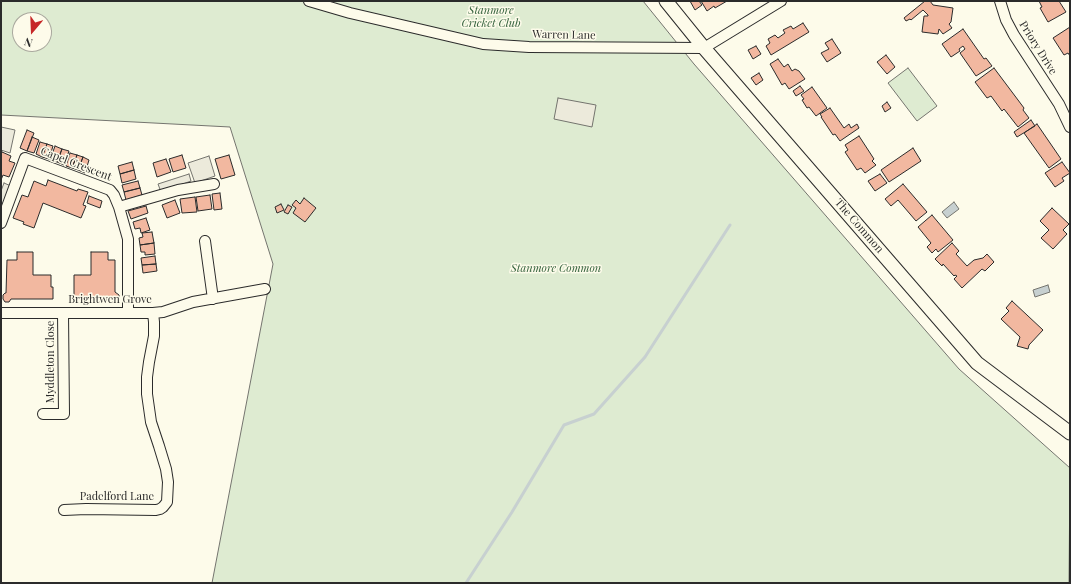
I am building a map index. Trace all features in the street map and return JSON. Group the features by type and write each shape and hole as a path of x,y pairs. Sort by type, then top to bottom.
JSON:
{"main road":[{"name":"The Common","path":"666,1 704,48 977,363 1070,433"}],"street":[{"name":"Warren Lane","path":"309,1 350,13 483,44 536,47 704,48"},
{"path":"704,48 781,1"},
{"name":"Priory Drive","path":"1000,1 1006,20 1014,35 1059,104 1070,127"},
{"name":"Capel Crescent","path":"1,223 25,158 108,189 113,193 119,207 128,239 128,313"},
{"path":"119,207 178,190 214,184"},
{"path":"205,241 213,299"},
{"name":"Brightwen Grove","path":"1,313 153,313 163,312 193,302 265,289"},
{"name":"Myddleton Close","path":"43,414 64,414 63,313"},
{"name":"Padelford Lane","path":"64,510 156,510 163,507 167,502 168,482 166,469 151,422 147,394 148,370 154,336 153,313"}],"green space":[{"name":"Stanmore Common","path":"1,1 643,1 694,64 959,369 1070,468 1069,583 212,583 273,264 230,127 1,115"},
{"path":"908,68 937,106 917,121 888,83"}],"shaded area":[{"path":"558,98 596,105 592,127 554,119"},
{"path":"1,127 15,130 10,153 1,150"},
{"path":"209,156 215,176 195,183 188,163"},
{"path":"189,174 191,181 161,192 158,184"},
{"path":"4,183 11,186 1,211 1,191"},
{"path":"954,202 959,209 947,218 942,212"},
{"path":"1048,285 1050,292 1035,297 1033,290"}],"building":[{"path":"690,1 699,1 702,5 695,10"},
{"path":"701,1 727,1 715,8 714,6 707,11"},
{"path":"925,1 930,1 933,5 953,8 951,22 949,24 952,28 943,34 939,29 938,34 922,32 924,16 928,16 923,10 911,20 906,21 904,18"},
{"path":"1039,1 1059,1 1066,12 1048,22 1040,8 1042,7"},
{"path":"803,23 809,32 771,55 766,46 770,43 768,39 775,35 778,38 785,33 783,30 791,26 793,29"},
{"path":"1070,27 1070,56 1068,53 1064,55 1053,38"},
{"path":"963,29 984,59 986,58 992,66 976,76 960,53 965,49 963,46 959,49 960,51 951,57 942,44"},
{"path":"832,39 841,53 827,62 821,53 829,49 825,43"},
{"path":"756,46 761,54 753,59 748,50"},
{"path":"886,55 895,67 887,74 877,62"},
{"path":"778,59 784,67 788,64 792,71 795,69 799,71 805,79 789,89 785,83 782,85 770,64"},
{"path":"994,68 1024,108 1023,110 1029,118 1018,127 1004,109 1002,111 991,96 987,98 975,82"},
{"path":"759,73 763,80 756,85 751,78"},
{"path":"800,86 804,91 796,96 793,91"},
{"path":"812,87 827,108 816,116 809,107 807,108 801,95"},
{"path":"887,102 891,108 885,112 882,106"},
{"path":"830,108 844,128 849,124 851,128 857,124 859,128 840,141 835,134 833,135 820,114"},
{"path":"1031,120 1035,126 1017,137 1014,132"},
{"path":"1037,124 1061,159 1049,168 1024,133"},
{"path":"27,130 34,133 27,151 20,148"},
{"path":"859,136 874,159 872,161 876,165 865,173 861,168 857,170 845,152 848,150 845,145"},
{"path":"32,137 39,140 34,153 27,151"},
{"path":"40,142 47,144 42,157 36,154"},
{"path":"47,144 53,146 49,159 42,157"},
{"path":"55,146 62,149 57,162 50,160"},
{"path":"913,148 921,161 889,182 881,170"},
{"path":"62,149 69,151 64,165 57,162"},
{"path":"2,152 11,156 9,161 15,163 9,177 3,175 1,180 1,155"},
{"path":"70,153 77,155 72,168 66,166"},
{"path":"77,155 83,157 78,170 72,168"},
{"path":"182,155 186,168 173,172 169,159"},
{"path":"229,155 235,175 221,179 215,159"},
{"path":"83,157 89,160 85,173 78,170"},
{"path":"166,159 171,172 157,177 153,163"},
{"path":"132,162 134,170 120,174 118,166"},
{"path":"1062,162 1070,173 1062,178 1064,181 1055,187 1045,173"},
{"path":"134,170 136,179 122,183 120,174"},
{"path":"880,174 887,183 875,191 868,181"},
{"path":"48,180 77,191 78,189 88,192 83,205 86,206 81,218 43,203 34,228 13,218 22,195 28,197 34,181 46,186"},
{"path":"138,181 140,188 124,192 122,185"},
{"path":"903,184 927,212 916,221 898,200 891,206 885,199"},
{"path":"140,188 142,195 126,200 124,192"},
{"path":"220,193 222,209 214,210 212,194"},
{"path":"210,195 212,209 198,211 196,197"},
{"path":"89,196 102,201 100,208 87,203"},
{"path":"195,197 197,212 182,213 180,199"},
{"path":"304,198 316,208 305,222 293,213 296,208 292,205 296,200 300,204"},
{"path":"175,200 180,213 167,218 162,205"},
{"path":"281,204 284,210 277,213 275,207"},
{"path":"288,205 292,207 288,214 284,212"},
{"path":"146,206 148,213 131,219 128,211"},
{"path":"1052,208 1069,224 1063,230 1067,234 1053,249 1041,238 1049,230 1040,221"},
{"path":"932,215 953,240 938,252 936,249 932,253 927,247 931,243 918,227"},
{"path":"146,218 150,230 141,233 140,228 135,229 133,222"},
{"path":"152,232 154,243 140,245 139,238 143,237 142,233"},
{"path":"154,243 155,254 145,255 145,252 141,252 140,245"},
{"path":"952,243 959,251 956,254 967,266 974,260 983,258 987,254 994,262 985,271 982,269 962,288 954,279 957,276 954,276 943,264 942,266 935,259"},
{"path":"17,252 33,252 33,275 51,275 53,299 11,299 9,302 5,302 3,295 6,293 7,260 17,260"},
{"path":"91,252 108,252 108,260 115,260 115,292 119,295 119,299 116,301 112,301 110,299 74,299 74,275 91,275"},
{"path":"155,256 156,264 142,265 141,258"},
{"path":"156,264 157,271 143,273 142,265"},
{"path":"1012,301 1043,330 1029,345 1028,349 1017,346 1020,337 1001,319 1009,311 1006,308"}],"waterway":[{"path":"466,583 512,512 564,425 594,414 645,357 730,225"}],"park label":[{"name":"Stanmore Cricket Club","path":"491,17"}]}
